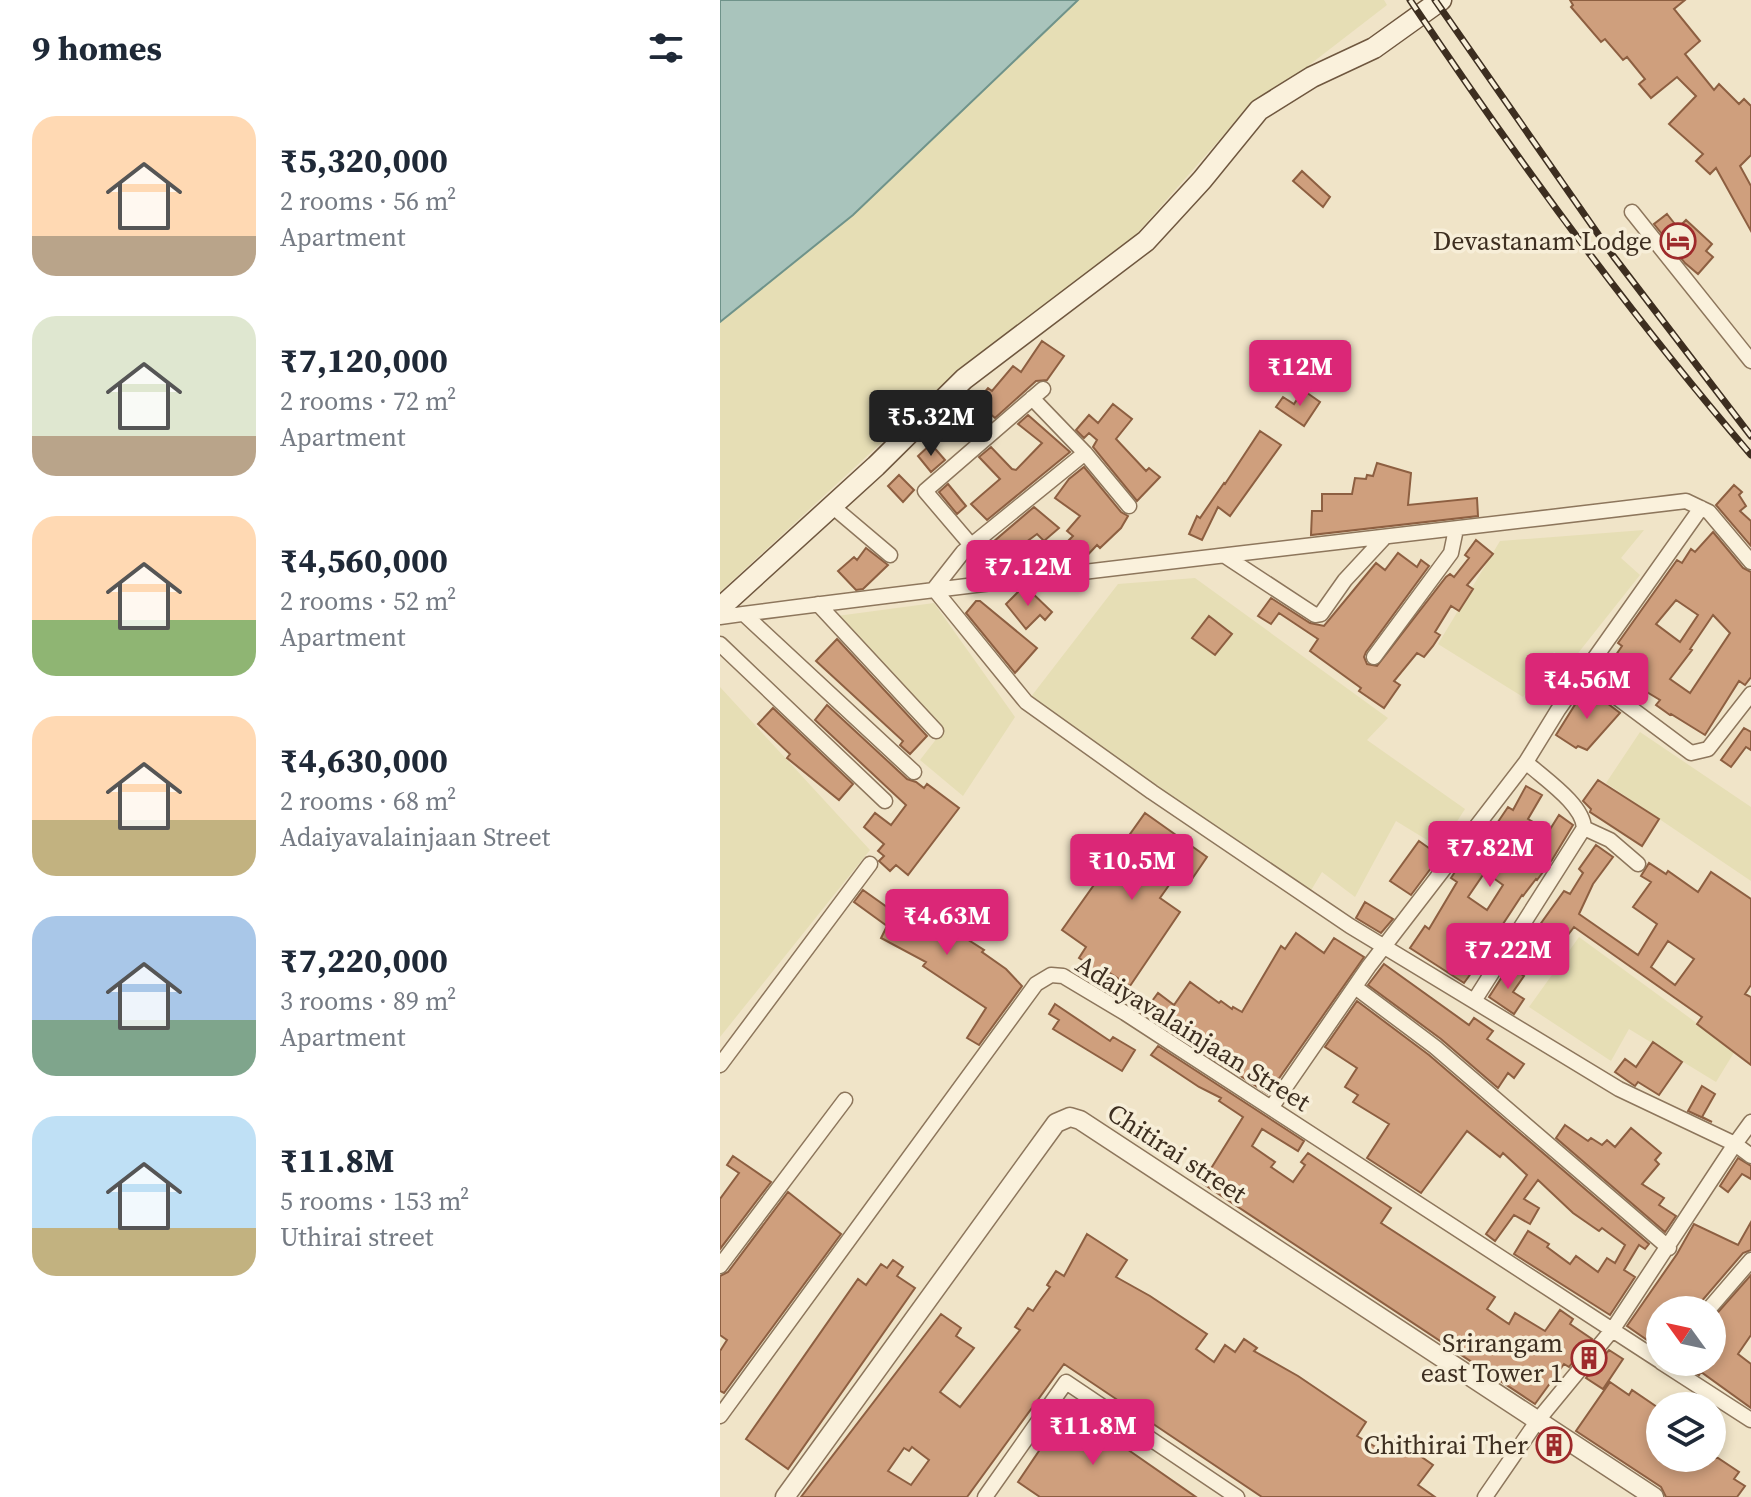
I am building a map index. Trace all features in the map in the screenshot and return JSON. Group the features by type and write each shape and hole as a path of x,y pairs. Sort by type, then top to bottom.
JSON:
{"main road":[{"path":"720,608 964,379 1146,241 1202,180 1259,110 1312,77 1374,48 1441,0"}],"street":[{"path":"1632,212 1751,361"},
{"path":"971,545 925,491 1038,394 1129,506"},
{"path":"934,589 971,545 1085,453"},
{"path":"720,617 1686,501 1709,512 1751,562"},
{"path":"832,506 890,555"},
{"path":"1271,1108 1384,946 1526,762 1584,673 1701,508"},
{"path":"1374,657 1451,553 1456,529"},
{"path":"1225,556 1315,615 1321,614 1345,580 1384,538"},
{"path":"934,589 1026,702 1152,792 1384,946 1474,1001 1619,1089 1735,1144 1751,1156"},
{"path":"818,604 936,731"},
{"path":"744,614 914,772"},
{"path":"720,644 885,801"},
{"path":"1584,673 1691,753 1708,749 1751,694"},
{"path":"1474,1001 1584,828 1577,808 1526,762"},
{"path":"1584,828 1610,840 1638,864"},
{"path":"720,1065 870,864"},
{"name":"Adaiyavalainjaan Street","path":"720,1416 724,1400 1041,980 1055,975 1063,976 1271,1108 1646,1351"},
{"path":"1355,987 1446,1056 1669,1248"},
{"path":"720,1266 845,1100"},
{"name":"Chitirai street","path":"785,1497 1056,1123 1067,1117 1077,1118 1654,1497"},
{"path":"1485,1497 1538,1420 1613,1329 1751,1122"},
{"path":"1720,1296 1751,1260"},
{"name":"Adaiyavalainjaan Street","path":"1684,1376 1751,1420"},
{"path":"985,1497 1066,1382 1237,1497"}],"shaded area":[{"path":"1078,0 1384,0 1387,5 1234,123 1133,238 948,381 720,592 720,322 853,215"},
{"path":"1644,530 1621,558 1640,575 1571,662 1554,652 1523,697 1438,644 1500,541"},
{"path":"1195,578 1388,718 1367,740 1465,809 1440,848 1396,821 1355,897 1322,872 1310,892 1030,698 1118,584"},
{"path":"934,603 1015,717 963,796 920,760 944,729 837,616"},
{"path":"720,687 870,850 720,1037"},
{"path":"1640,732 1751,807 1751,881 1606,783"},
{"path":"1579,937 1735,1051 1716,1082 1629,1029 1611,1061 1529,1007"}],"water":[{"path":"720,0 1078,0 853,215 720,322"}],"building":[{"path":"1570,0 1685,0 1674,9 1700,41 1685,54 1714,90 1719,84 1739,104 1744,99 1751,106 1751,155 1740,166 1751,186 1751,231 1716,168 1710,174 1696,161 1703,154 1669,124 1696,96 1677,77 1651,98 1639,84 1645,79 1627,57 1623,60 1605,39 1601,42 1571,7"},
{"path":"1302,171 1330,197 1323,207 1293,181"},
{"path":"1667,214 1678,228 1686,220 1712,244 1706,251 1713,257 1698,274 1685,263 1654,224"},
{"path":"1042,341 1064,356 1047,380 1036,381 995,418 976,402 988,388 992,391 1013,366 1021,372"},
{"path":"1303,390 1320,402 1304,426 1276,407 1283,397 1294,404"},
{"path":"1113,404 1132,419 1116,439 1146,471 1149,468 1160,477 1137,501 1093,447 1097,440 1089,433 1084,438 1076,430 1089,415 1098,423"},
{"path":"1028,415 1070,452 987,520 971,504 1000,479 979,457 991,447 1016,470 1042,443 1018,424"},
{"path":"1260,431 1281,445 1230,516 1218,507 1202,540 1189,534 1197,516 1200,518"},
{"path":"931,444 945,460 931,472 918,456"},
{"path":"1377,463 1411,473 1408,505 1477,498 1478,516 1311,535 1312,511 1322,511 1322,494 1352,494 1355,478 1373,476"},
{"path":"1084,467 1121,512 1128,516 1121,528 1100,548 1097,545 1081,562 1070,564 1057,552 1073,536 1067,531 1080,516 1055,498 1069,479"},
{"path":"899,475 914,490 903,502 888,486"},
{"path":"948,484 966,506 957,514 939,492"},
{"path":"1734,485 1742,492 1739,495 1746,506 1740,511 1751,521 1751,546 1716,505"},
{"path":"1034,507 1059,528 1044,541 1037,534 983,574 972,560"},
{"path":"1713,532 1743,568 1751,572 1751,677 1745,685 1739,681 1705,735 1656,705 1660,700 1607,668 1622,646 1618,643 1677,560 1682,563 1691,549 1695,552","holes":["1676,600 1698,615 1680,642 1656,624","1713,615 1730,633 1690,693 1670,679"]},
{"path":"1476,540 1493,554 1467,585 1473,589 1459,611 1451,606 1435,632 1440,635 1433,646 1424,657 1417,653 1394,681 1400,685 1384,708 1310,651 1318,639 1279,613 1271,624 1258,616 1271,598 1310,623 1324,626 1376,563 1385,570 1398,553 1417,567 1421,560 1429,566 1366,652 1364,657 1367,664 1377,666 1446,577 1450,574 1454,577 1469,558 1465,555"},
{"path":"866,548 888,565 863,589 856,590 838,571 854,557 857,560"},
{"path":"1028,589 1052,612 1045,620 1040,615 1026,629 1006,604 1020,590"},
{"path":"976,601 980,601 1037,648 1015,673 966,613"},
{"path":"1209,616 1232,634 1215,655 1192,638"},
{"path":"837,639 927,736 910,754 900,745 903,741 816,661"},
{"path":"1586,687 1620,713 1587,750 1576,748 1556,735"},
{"path":"827,705 907,779 924,788 927,784 959,808 908,875 896,865 890,871 879,861 884,856 878,851 884,844 864,827 875,813 891,825 906,805 815,720"},
{"path":"773,708 853,784 839,800 787,758 790,754 758,724"},
{"path":"1744,728 1751,732 1751,750 1746,747 1731,767 1721,760"},
{"path":"1598,780 1659,819 1642,846 1590,812 1591,809 1583,801"},
{"path":"1526,786 1542,795 1528,819 1549,831 1559,815 1573,825 1552,860 1522,895 1503,924 1509,928 1485,964 1480,961 1464,983 1410,948 1425,926 1429,929 1457,882 1451,878 1464,858 1476,844 1481,847 1508,807 1513,810","holes":["1485,872 1503,885 1487,910 1468,897"]},
{"path":"1145,813 1207,857 1192,879 1179,871 1160,898 1180,912 1130,986 1105,970 1100,979 1086,972 1090,965 1079,958 1086,947 1062,930"},
{"path":"1419,841 1440,856 1411,895 1390,881"},
{"path":"1596,845 1613,857 1593,884 1579,914 1638,955 1657,924 1633,907 1651,882 1641,876 1649,863 1666,874 1668,871 1698,892 1711,872 1751,899 1751,985 1745,994 1751,997 1751,1065 1697,1024 1702,1017 1574,927 1552,956 1529,940 1564,891 1570,894 1583,873 1579,869","holes":["1668,941 1694,959 1675,985 1651,967"]},
{"path":"863,890 894,912 902,897 944,918 942,923 984,950 982,952 1006,969 1022,986 979,1045 967,1038 986,1008 923,966 926,962 881,938 887,926 854,902"},
{"path":"1365,902 1393,919 1381,933 1356,918"},
{"path":"1296,933 1324,953 1334,938 1364,957 1268,1094 1199,1049 1201,1046 1147,1008 1158,993 1174,1005 1190,982 1219,1003 1221,1001 1242,1012 1281,946 1285,949"},
{"path":"1384,964 1469,1025 1474,1018 1493,1031 1487,1039 1524,1064 1514,1078 1508,1073 1498,1088 1441,1039 1368,985"},
{"path":"1509,966 1524,976 1513,992 1524,999 1514,1014 1489,997"},
{"path":"1357,1001 1429,1055 1649,1244 1645,1249 1639,1245 1624,1270 1635,1277 1610,1315 1514,1254 1528,1231 1549,1244 1547,1247 1570,1264 1576,1256 1598,1272 1607,1258 1615,1263 1625,1245 1602,1228 1599,1231 1573,1213 1538,1180 1524,1199 1539,1208 1530,1224 1514,1215 1495,1241 1486,1234 1527,1175 1503,1153 1500,1157 1467,1131 1421,1193 1367,1158 1389,1124 1353,1102 1358,1095 1345,1087 1357,1068 1325,1047"},
{"path":"1055,1004 1110,1041 1113,1037 1135,1050 1122,1071 1053,1029 1059,1020 1049,1014"},
{"path":"1653,1042 1682,1062 1659,1095 1638,1082 1635,1086 1615,1072 1625,1059 1636,1067"},
{"path":"1158,1046 1304,1141 1298,1151 1262,1129 1252,1146 1275,1162 1271,1167 1293,1182 1305,1165 1301,1162 1308,1153 1391,1208 1381,1223 1495,1297 1487,1309 1509,1324 1515,1313 1545,1331 1560,1310 1573,1319 1570,1324 1592,1339 1569,1367 1564,1364 1535,1404 1202,1183 1243,1117 1219,1101 1221,1098 1151,1055"},
{"path":"1702,1086 1715,1094 1702,1117 1712,1122 1688,1111"},
{"path":"1565,1125 1588,1141 1591,1138 1602,1145 1607,1140 1615,1147 1631,1128 1661,1153 1655,1160 1659,1164 1642,1184 1664,1198 1659,1205 1676,1216 1665,1232 1556,1138"},
{"path":"733,1156 771,1182 720,1249 720,1199 739,1173 727,1165"},
{"path":"1738,1158 1751,1166 1751,1179 1742,1174 1728,1192 1720,1186"},
{"path":"788,1192 841,1234 724,1393 720,1391 720,1351 727,1340 720,1335 720,1276 728,1272"},
{"path":"1751,1222 1751,1250 1743,1253 1706,1296 1648,1296 1694,1224 1738,1245"},
{"path":"1087,1234 1127,1260 1116,1277 1207,1334 1196,1349 1214,1362 1225,1345 1235,1352 1244,1339 1257,1348 1254,1351 1298,1376 1366,1422 1357,1436 1386,1453 1396,1439 1433,1465 1418,1485 1435,1497 1262,1497 1064,1364 967,1497 801,1497 941,1314 961,1328 956,1336 974,1348 940,1392 960,1407 1020,1330 1015,1327 1028,1308 1033,1311 1050,1287 1047,1285 1056,1271 1064,1276","holes":["912,1447 929,1460 911,1485 888,1471 904,1448 909,1451"]},
{"path":"893,1260 903,1267 897,1276 915,1288 788,1469 746,1439 858,1279 866,1285 881,1264 887,1268"},
{"path":"1751,1275 1751,1335 1738,1354 1751,1364 1751,1408 1707,1376 1726,1376 1726,1303"},
{"path":"1646,1299 1646,1339 1627,1326"},
{"path":"1609,1350 1623,1359 1603,1389 1586,1378"},
{"path":"1610,1382 1629,1395 1632,1390 1646,1400 1646,1472 1726,1472 1726,1463 1739,1472 1734,1479 1745,1486 1737,1497 1666,1497 1661,1487 1576,1431"},
{"path":"1068,1408 1196,1497 1040,1497 1018,1482"}],"railway":[{"path":"1410,0 1574,233 1661,346 1751,455"},
{"path":"1435,0 1614,257 1751,436"}],"place":[{"name":"Devastanam Lodge","path":"1678,241"},
{"name":"Srirangam east Tower 1","path":"1589,1358"},
{"name":"Chithirai Ther","path":"1554,1445"}]}
